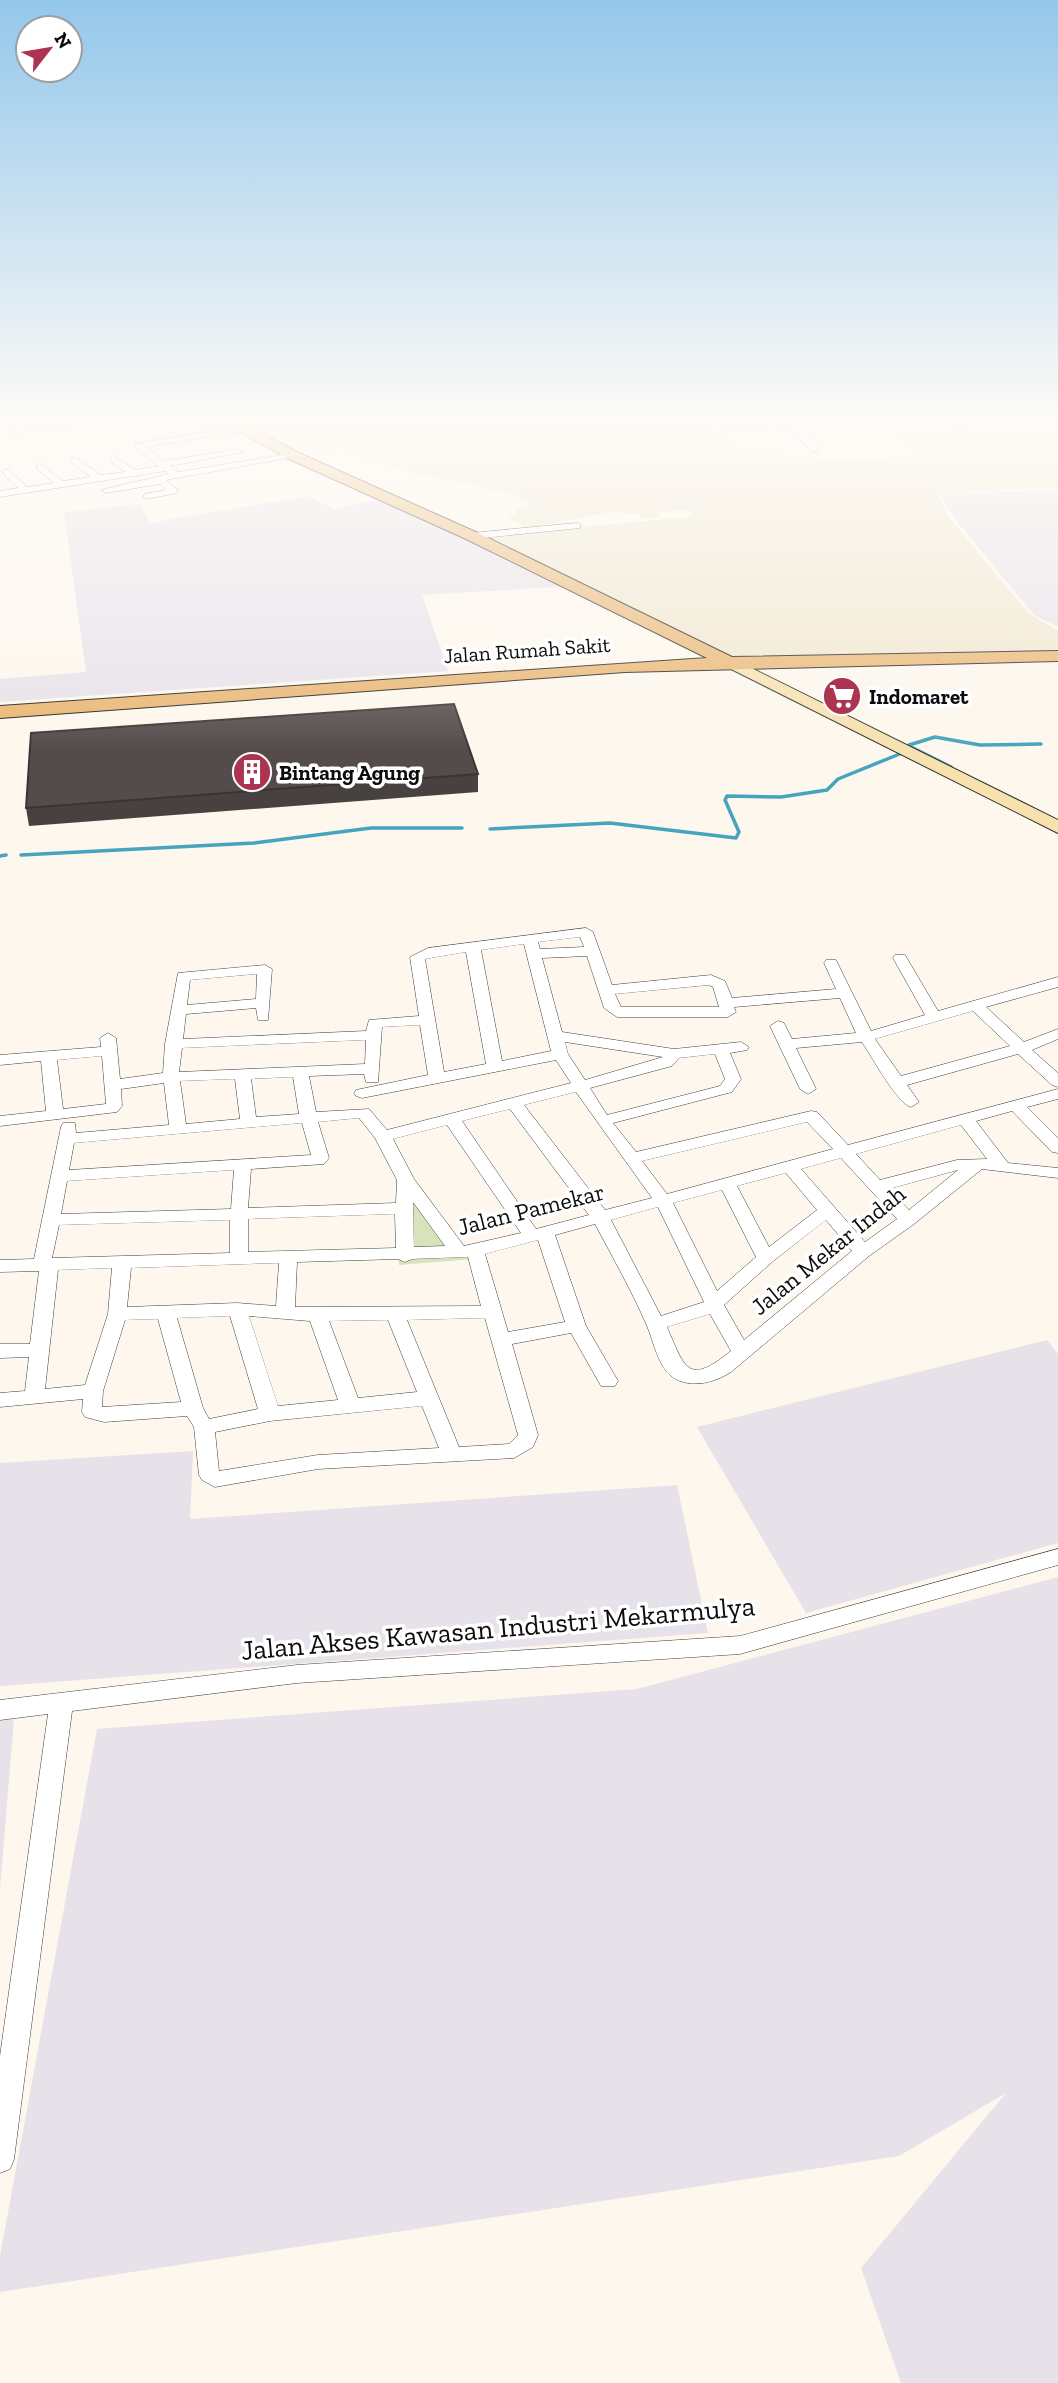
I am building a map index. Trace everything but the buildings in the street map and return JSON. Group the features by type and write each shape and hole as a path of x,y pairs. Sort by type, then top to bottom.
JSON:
{"main road":[{"path":"453,528 729,662"},
{"name":"Jalan Rumah Sakit","path":"0,712 567,670 729,662 1058,656"}],"street":[{"path":"472,537 556,528"},
{"path":"729,662 1058,827"},
{"path":"532,946 585,926 593,951 606,990 612,1008 624,1013 728,1012 728,1003 720,984 711,980 606,990"},
{"path":"532,946 560,1054 603,1121 663,1200 714,1304 742,1353"},
{"path":"437,1080 417,957 421,954 473,947 532,946 593,951"},
{"path":"473,947 495,1068"},
{"path":"900,958 934,1017"},
{"path":"178,1130 171,1077 183,976 265,961 263,1010 179,1010"},
{"path":"831,963 866,1037 895,1083 911,1102"},
{"path":"788,1044 866,1037 1058,982"},
{"path":"728,1003 845,993"},
{"path":"976,1006 1058,1082"},
{"path":"166,1314 192,1408 204,1427 209,1475 215,1479 318,1462 451,1452 514,1451 526,1442 528,1435 492,1312 467,1252 406,1180 383,1136 363,1113 360,1101 362,1093 370,1086 371,1035 374,1023 429,1020"},
{"path":"778,1026 808,1089"},
{"path":"895,1083 1022,1048 1058,1034"},
{"path":"173,1044 371,1035"},
{"path":"556,1036 674,1054 741,1047"},
{"path":"0,1060 108,1045 114,1106 1,1125"},
{"path":"603,1121 726,1089 733,1079 721,1050"},
{"path":"362,1093 560,1054"},
{"path":"383,1136 666,1063 674,1054"},
{"path":"34,1397 46,1265 68,1139 48,1055"},
{"path":"113,1085 171,1077 372,1069"},
{"path":"60,1177 318,1160 320,1158 300,1073"},
{"path":"242,1075 249,1124"},
{"name":"Jalan Pamekar","path":"0,1266 405,1256 467,1252 1058,1094"},
{"path":"515,1104 601,1218 656,1324 702,1311 714,1304 766,1258 828,1210"},
{"path":"1016,1106 1058,1148"},
{"path":"68,1139 363,1113"},
{"path":"632,1158 808,1115 816,1117 908,1220"},
{"path":"452,1119 539,1234 576,1326 608,1381"},
{"path":"965,1119 995,1155 998,1165"},
{"path":"878,1186 957,1165 978,1163 998,1165 1009,1171 1058,1173"},
{"name":"Jalan Mekar Indah","path":"656,1324 675,1369 688,1376 713,1375 863,1252 908,1220 978,1163"},
{"path":"239,1259 243,1165"},
{"path":"789,1165 863,1252"},
{"path":"405,1256 406,1180"},
{"path":"727,1183 766,1258"},
{"path":"53,1220 404,1208"},
{"path":"285,1311 288,1259"},
{"path":"122,1262 117,1314 93,1391 91,1406 96,1414 192,1408"},
{"path":"117,1314 237,1309 317,1315 492,1312"},
{"path":"237,1309 270,1414"},
{"path":"395,1314 451,1452"},
{"path":"317,1315 351,1407"},
{"path":"500,1340 576,1326"},
{"path":"0,1351 40,1350"},
{"path":"0,1399 93,1391"},
{"path":"204,1427 270,1414 430,1398"},
{"name":"Jalan Akses Kawasan Industri Mekarmulya","path":"0,1710 297,1674 740,1644 1058,1557"},
{"path":"0,2159 61,1704"}],"shaded area":[{"path":"66,528 445,528 573,586 422,595 448,671 0,702 0,679 86,672"},
{"path":"566,528 958,528 1028,613 1058,631 1058,651 728,657 478,536"},
{"path":"963,528 1058,528 1058,627 1034,615"},
{"path":"1047,1340 1058,1354 1058,1543 806,1613 697,1427"},
{"path":"193,1451 190,1519 677,1485 708,1633 0,1686 0,1463"},
{"path":"1058,1577 1058,2383 901,2383 861,2268 1006,2093 899,2156 0,2292 0,2256 97,1729 637,1689"},
{"path":"14,1718 0,1889 0,1720"}],"green space":[{"path":"398,1180 417,1182 473,1259 399,1265"}],"waterway":[{"path":"909,745 935,737 980,745 1041,744"},
{"path":"909,746 951,767"},
{"path":"490,829 610,823 736,838 739,832 725,800 727,796 781,797 827,790 838,779 902,753"},
{"path":"21,855 254,843 371,828 462,828"},
{"path":"0,856 6,855"}],"place":[{"name":"Indomaret","path":"842,696"},
{"name":"Bintang Agung","path":"252,772"}]}
